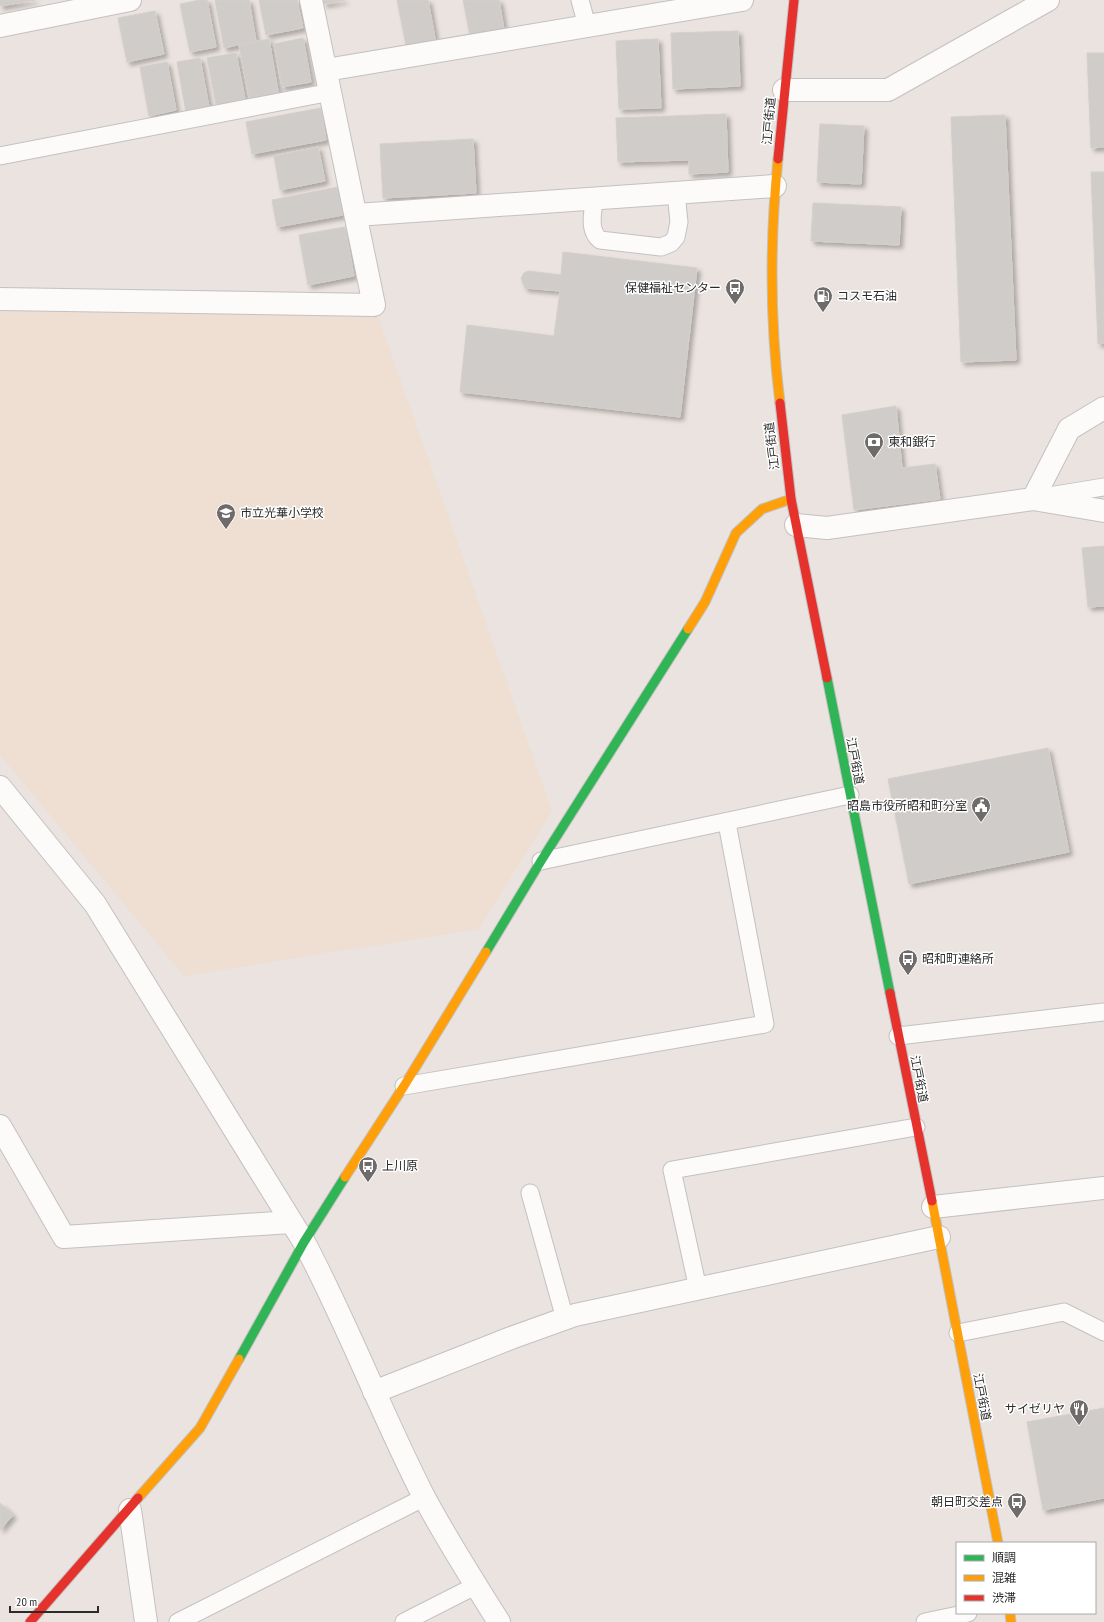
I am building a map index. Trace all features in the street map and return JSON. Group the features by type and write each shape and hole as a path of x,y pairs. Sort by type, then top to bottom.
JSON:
{"street":[{"path":"0,26 130,0"},
{"path":"0,300 374,305 311,0"},
{"path":"326,70 742,0"},
{"name":"江戸街道","path":"794,0 775,186 772,310 778,389 790,499 939,1237 998,1542"},
{"path":"784,90 888,90 1048,0"},
{"path":"356,216 775,186"},
{"path":"1033,499 1069,429 1104,408"},
{"path":"30,1622 130,1510 200,1428 304,1242 404,1086 541,862 705,602 736,533 762,509 790,499"},
{"path":"796,525 827,528 1033,499 1104,511"},
{"path":"0,787 95,904 304,1242 327,1286 374,1392 425,1497 475,1586 499,1622"},
{"path":"0,1126 64,1237 291,1222"},
{"path":"933,1207 1104,1188"},
{"path":"374,1392 511,1338 565,1319 939,1237"},
{"path":"130,1510 146,1622"}],"lane":[{"path":"580,0 587,26"},
{"path":"0,156 331,92"},
{"path":"594,199 592,227 594,235 600,240 661,247 671,243 676,237 679,222 676,193"},
{"path":"1033,499 1104,488"},
{"path":"541,862 727,823 850,795"},
{"path":"404,1086 765,1024 727,823"},
{"path":"898,1036 1104,1012"},
{"path":"698,1289 672,1170 916,1127"},
{"path":"530,1193 565,1319"},
{"path":"958,1333 1064,1312 1104,1332"},
{"path":"178,1622 425,1497"},
{"path":"404,1622 475,1586"},
{"path":"925,1622 963,1614"}],"shaded area":[{"name":"市立光華小学校","path":"0,287 374,305 552,811 479,929 184,976 0,755"}],"building":[{"path":"0,0 35,0 0,6"},
{"path":"207,0 216,47 190,52 180,4"},
{"path":"215,0 249,0 256,41 224,48"},
{"path":"259,0 297,0 303,28 266,35"},
{"path":"323,0 345,0 324,4"},
{"path":"397,0 428,0 436,44 407,50"},
{"path":"463,0 499,0 504,29 470,36"},
{"path":"155,11 164,54 127,62 118,18"},
{"path":"738,31 740,86 673,89 671,33"},
{"path":"303,38 311,82 282,87 274,44"},
{"path":"269,39 279,97 250,103 239,45"},
{"path":"658,39 661,108 619,109 616,41"},
{"path":"236,53 245,99 216,104 207,58"},
{"path":"1087,53 1104,53 1104,147 1091,148"},
{"path":"200,58 209,107 186,112 177,62"},
{"path":"167,62 176,110 149,116 140,67"},
{"path":"321,108 326,140 252,154 246,122"},
{"path":"726,114 728,172 689,174 689,160 618,162 616,118"},
{"path":"1005,115 1016,360 961,362 951,117"},
{"path":"820,124 864,126 861,184 817,182"},
{"path":"473,139 476,193 383,198 380,144"},
{"path":"318,147 325,181 280,190 274,156"},
{"path":"1091,172 1104,172 1104,343 1098,344"},
{"path":"338,187 343,215 277,227 272,200"},
{"path":"813,203 901,207 899,245 811,241"},
{"path":"345,227 354,276 308,285 299,235"},
{"path":"563,252 697,268 680,417 460,392 467,325 554,336 560,291 525,288 521,278 524,273 528,271 561,275"},
{"path":"896,406 902,468 935,464 940,499 854,510 842,415"},
{"path":"1104,546 1104,606 1088,607 1082,548"},
{"path":"1048,748 1069,852 909,884 888,779"},
{"path":"1104,1408 1104,1498 1043,1510 1027,1422"},
{"path":"0,1503 13,1515 0,1530"}],"traffic: fast":[{"path":"486,952 541,861 688,629"},
{"path":"827,678 890,993"},
{"path":"239,1359 304,1242 345,1177"}],"traffic: slow":[{"path":"778,159 775,189 772,281 774,343 780,403"},
{"path":"688,629 705,602 736,533 762,509 791,499"},
{"path":"345,1177 404,1086 486,952"},
{"path":"932,1201 998,1542"},
{"path":"138,1498 200,1428 239,1359"},
{"path":"1010,1614 1011,1622"}],"traffic: jam":[{"path":"778,159 794,0"},
{"path":"780,403 791,499 827,678"},
{"path":"890,993 932,1201"},
{"path":"30,1622 138,1498"}],"place":[{"name":"保健福祉センター","path":"735,305"},
{"name":"コスモ石油","path":"823,313"},
{"name":"東和銀行","path":"874,459"},
{"name":"市立光華小学校","path":"226,530"},
{"name":"昭島市役所昭和町分室","path":"981,823"},
{"name":"昭和町連絡所","path":"908,976"},
{"name":"上川原","path":"368,1183"},
{"name":"サイゼリヤ","path":"1079,1426"},
{"name":"朝日町交差点","path":"1017,1519"}]}
